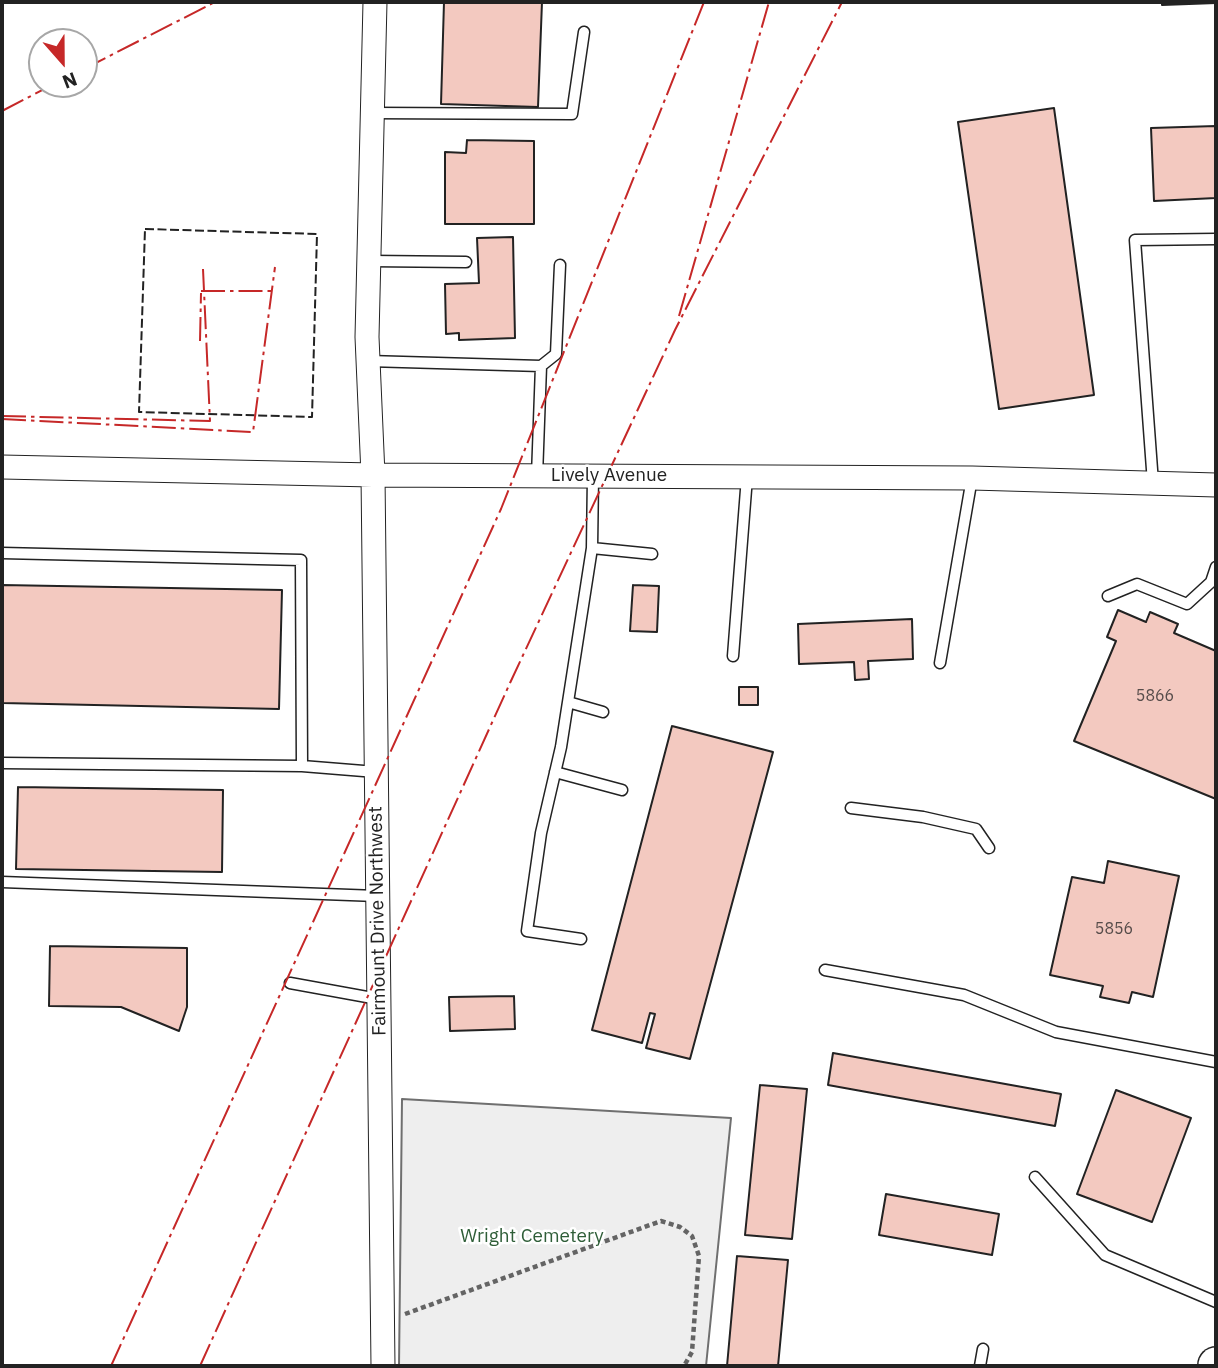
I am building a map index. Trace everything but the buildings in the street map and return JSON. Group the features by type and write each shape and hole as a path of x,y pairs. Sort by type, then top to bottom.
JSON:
{"street":[{"name":"Fairmount Drive Northwest","path":"374,2 368,361 373,475 383,1366"},
{"name":"Lively Avenue","path":"2,467 373,475 972,478 1216,485"}],"lane":[{"path":"372,113 572,114 584,32"},
{"path":"1153,483 1135,240 1216,239"},
{"path":"370,261 466,262"},
{"path":"368,361 541,366 556,354 560,265"},
{"path":"537,476 541,366"},
{"path":"581,939 527,931 541,833 568,702 592,548 593,476"},
{"path":"733,656 747,477"},
{"path":"940,663 972,478"},
{"path":"592,548 652,554"},
{"path":"2,553 301,560 302,766"},
{"path":"1108,596 1137,584 1186,604 1211,582 1216,567"},
{"path":"568,702 603,712"},
{"path":"2,763 302,766 376,772"},
{"path":"555,772 622,790"},
{"path":"851,808 923,817 976,829 989,848"},
{"path":"2,882 377,896"},
{"path":"825,970 964,995 1056,1032 1216,1062"},
{"path":"290,983 378,999"},
{"path":"1035,1177 1105,1255 1216,1302"},
{"path":"980,1366 983,1349"}],"path":[{"path":"382,1322 662,1221 680,1227 692,1236 699,1256 692,1352 684,1366"}],"green space":[{"name":"Wright Cemetery","path":"402,1099 731,1118 706,1366 399,1366"}],"fence":[{"path":"145,229 317,234 312,417 139,412 145,229"}],"power":[{"path":"98,62 215,2"},
{"path":"111,1366 501,509 704,2"},
{"path":"679,316 769,2"},
{"path":"200,1366 510,683 675,330 842,2"},
{"path":"2,111 28,98"},
{"path":"2,419 253,432 275,267"},
{"path":"2,416 210,421 203,269"},
{"path":"201,291 274,291"},
{"path":"200,341 201,293"}]}
